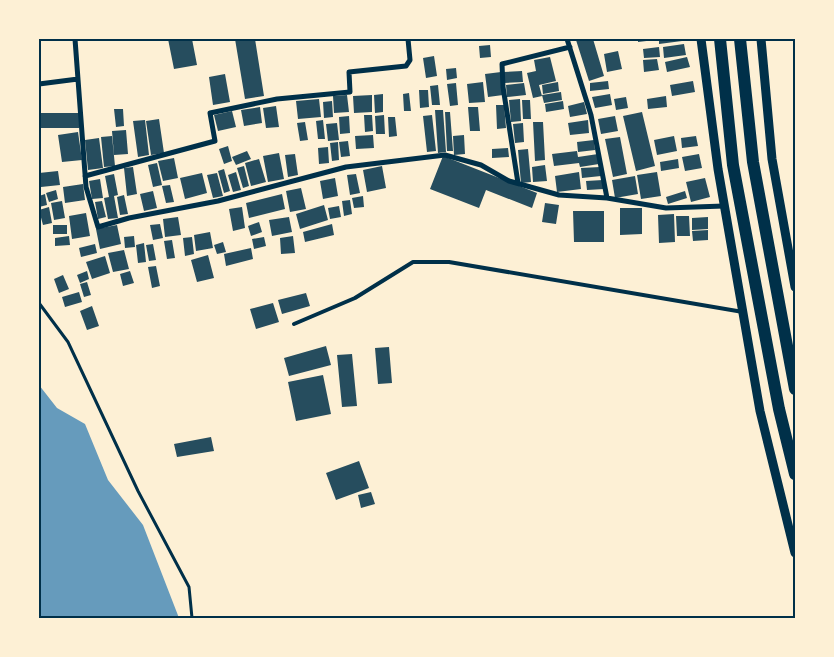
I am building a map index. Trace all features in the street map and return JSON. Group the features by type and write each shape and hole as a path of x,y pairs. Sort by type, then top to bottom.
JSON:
{"highway":[{"path":"720,39 733,165 779,409 795,474"},
{"path":"740,39 753,162 795,389"}],"street":[{"path":"75,39 86,187 98,227 128,218 218,201 346,167 444,155 481,165 518,184 559,195 607,198 666,208 724,206"},
{"path":"85,176 215,141 210,113 277,99 350,92 349,72 406,66 410,60 408,39"},
{"path":"568,39 591,115 607,198"},
{"path":"701,39 724,206 760,411 795,553"},
{"path":"761,39 772,160 795,287"},
{"path":"518,184 501,67 506,62 570,47"},
{"path":"39,84 78,79"}],"lane":[{"path":"294,324 355,298 413,262 450,262 743,312"}],"path":[{"path":"39,303 68,342 138,492 189,587 192,618"}],"water":[{"path":"39,385 57,408 85,424 108,480 143,525 179,618 39,618"}],"building":[{"path":"168,39 192,39 197,65 174,69"},
{"path":"235,39 255,39 264,96 245,99"},
{"path":"593,39 604,76 589,81 576,40"},
{"path":"638,39 655,39 655,40 638,42"},
{"path":"659,39 682,39 682,41 659,44"},
{"path":"684,44 686,55 664,58 663,47"},
{"path":"490,45 491,57 480,58 479,46"},
{"path":"659,47 660,57 644,58 643,49"},
{"path":"618,51 622,69 607,72 604,54"},
{"path":"434,56 437,76 426,78 423,58"},
{"path":"550,57 556,81 539,85 542,96 533,98 527,73 536,71 534,60"},
{"path":"687,57 690,67 667,72 665,62"},
{"path":"657,59 659,70 644,72 643,60"},
{"path":"456,68 457,78 447,80 446,69"},
{"path":"522,71 523,82 504,83 503,72"},
{"path":"501,72 503,95 488,97 485,74"},
{"path":"225,74 230,102 213,105 209,77"},
{"path":"608,81 609,89 590,91 590,83"},
{"path":"693,81 695,92 672,96 670,85"},
{"path":"483,82 485,102 469,103 467,84"},
{"path":"558,82 559,91 543,94 542,85"},
{"path":"456,83 458,105 450,106 447,84"},
{"path":"524,83 526,95 507,97 506,85"},
{"path":"438,85 440,105 432,105 430,86"},
{"path":"419,90 428,90 429,107 420,108"},
{"path":"561,92 562,100 544,103 542,95"},
{"path":"409,93 411,111 404,111 403,94"},
{"path":"383,94 383,112 375,113 374,95"},
{"path":"610,94 612,105 595,108 592,97"},
{"path":"347,95 349,112 334,113 333,96"},
{"path":"372,95 372,112 354,113 353,96"},
{"path":"666,96 667,107 648,109 647,99"},
{"path":"626,97 628,108 616,110 614,99"},
{"path":"319,99 321,117 298,119 296,101"},
{"path":"520,99 521,121 511,122 509,100"},
{"path":"522,100 530,100 531,119 523,119"},
{"path":"332,101 333,117 324,118 323,102"},
{"path":"563,101 564,109 546,112 545,104"},
{"path":"584,102 587,114 570,117 568,106"},
{"path":"496,105 504,105 506,128 497,129"},
{"path":"276,106 279,127 266,128 263,108"},
{"path":"260,107 262,123 244,126 241,110"},
{"path":"468,107 478,107 480,131 470,131"},
{"path":"114,109 123,109 124,126 116,127"},
{"path":"435,110 443,110 446,152 438,153"},
{"path":"232,111 236,127 218,131 214,115"},
{"path":"445,112 450,112 453,151 447,151"},
{"path":"642,112 655,166 636,171 623,116"},
{"path":"39,113 79,113 79,128 39,128"},
{"path":"364,115 372,115 373,131 365,132"},
{"path":"384,115 385,134 376,134 375,116"},
{"path":"432,115 436,151 427,152 423,116"},
{"path":"349,116 350,133 340,134 339,117"},
{"path":"615,116 618,131 601,134 598,119"},
{"path":"388,117 395,117 397,136 389,137"},
{"path":"159,119 164,153 151,155 146,121"},
{"path":"145,120 149,155 138,157 133,121"},
{"path":"323,120 325,139 318,139 316,121"},
{"path":"588,120 589,133 570,135 568,123"},
{"path":"305,122 308,140 300,141 297,123"},
{"path":"533,122 543,122 545,160 535,161"},
{"path":"337,123 339,140 328,141 326,124"},
{"path":"523,123 524,142 515,143 513,124"},
{"path":"126,130 128,154 114,155 112,131"},
{"path":"78,132 82,160 62,162 58,135"},
{"path":"373,135 374,148 356,149 355,136"},
{"path":"464,135 465,154 454,155 453,136"},
{"path":"112,136 115,166 104,167 101,137"},
{"path":"674,136 677,151 657,155 654,140"},
{"path":"696,136 698,146 682,148 681,138"},
{"path":"620,137 627,174 613,177 605,139"},
{"path":"99,138 103,168 88,170 85,140"},
{"path":"594,140 595,150 578,152 577,142"},
{"path":"348,141 350,156 341,157 339,142"},
{"path":"338,142 339,160 332,161 330,143"},
{"path":"228,146 232,161 224,164 219,149"},
{"path":"328,147 329,163 319,164 318,148"},
{"path":"508,148 509,157 492,158 492,149"},
{"path":"528,149 531,182 521,183 518,150"},
{"path":"247,151 251,159 236,165 232,157"},
{"path":"577,151 578,157 598,154 599,164 580,167 579,163 554,166 552,154"},
{"path":"279,153 284,179 268,182 263,156"},
{"path":"295,154 298,175 288,177 285,155"},
{"path":"699,154 702,168 685,171 682,157"},
{"path":"443,156 537,193 532,208 486,190 479,208 430,189"},
{"path":"174,158 178,178 163,181 158,161"},
{"path":"259,159 266,182 251,186 245,163"},
{"path":"678,159 679,168 661,171 660,162"},
{"path":"157,163 162,185 153,187 148,165"},
{"path":"545,165 547,181 533,182 532,167"},
{"path":"244,166 249,186 243,188 237,168"},
{"path":"382,166 386,188 367,192 363,170"},
{"path":"133,167 137,194 127,196 124,168"},
{"path":"600,167 601,176 582,178 581,168"},
{"path":"224,169 230,191 224,193 218,171"},
{"path":"58,171 60,185 41,187 39,173"},
{"path":"236,172 241,190 233,192 228,175"},
{"path":"579,172 581,189 557,192 555,176"},
{"path":"657,172 661,196 641,199 637,175"},
{"path":"202,173 207,193 185,199 180,178"},
{"path":"217,173 223,196 213,198 207,175"},
{"path":"114,174 118,195 114,196 118,218 108,219 104,198 109,197 105,176"},
{"path":"356,174 360,193 350,195 347,175"},
{"path":"635,176 638,194 615,198 612,180"},
{"path":"335,178 338,196 323,199 320,181"},
{"path":"705,178 710,197 691,202 686,182"},
{"path":"100,179 103,198 92,199 89,181"},
{"path":"603,180 604,189 587,190 586,181"},
{"path":"83,184 85,200 65,203 63,187"},
{"path":"170,185 174,202 166,203 162,186"},
{"path":"301,188 306,209 290,212 286,191"},
{"path":"56,190 58,199 49,202 46,193"},
{"path":"153,191 157,208 144,211 140,194"},
{"path":"685,191 687,198 668,204 666,197"},
{"path":"45,194 47,205 39,207 39,196"},
{"path":"282,194 285,209 249,218 246,203"},
{"path":"124,195 128,214 120,215 117,197"},
{"path":"363,196 364,207 354,208 352,198"},
{"path":"350,200 352,214 344,216 342,201"},
{"path":"62,201 65,218 54,220 51,203"},
{"path":"102,201 106,217 98,219 95,202"},
{"path":"545,203 559,205 556,224 542,222"},
{"path":"324,205 328,220 300,229 296,214"},
{"path":"339,206 341,217 330,219 328,208"},
{"path":"49,207 52,223 43,225 39,210"},
{"path":"242,207 245,228 233,231 229,209"},
{"path":"620,208 642,208 642,234 620,235"},
{"path":"573,211 604,211 604,242 574,242"},
{"path":"86,213 90,236 72,239 69,216"},
{"path":"674,214 675,242 659,243 658,215"},
{"path":"676,216 689,216 690,236 677,236"},
{"path":"178,217 181,235 165,237 163,219"},
{"path":"289,217 292,232 272,236 269,220"},
{"path":"708,217 708,229 692,230 692,218"},
{"path":"259,222 262,232 251,236 248,226"},
{"path":"160,224 163,238 153,240 150,225"},
{"path":"332,224 334,235 305,242 303,232"},
{"path":"53,225 67,225 67,234 53,234"},
{"path":"117,225 121,244 100,249 96,229"},
{"path":"708,230 708,240 693,241 692,231"},
{"path":"210,232 213,248 196,251 194,235"},
{"path":"69,236 70,245 55,246 55,238"},
{"path":"134,236 135,247 125,248 124,237"},
{"path":"293,236 295,253 281,254 280,238"},
{"path":"192,237 194,254 185,256 183,238"},
{"path":"264,237 266,246 254,249 252,239"},
{"path":"172,240 175,258 167,259 164,241"},
{"path":"223,242 226,252 217,254 214,245"},
{"path":"144,243 146,262 138,263 136,245"},
{"path":"95,244 97,253 81,257 79,248"},
{"path":"153,244 156,260 149,261 146,245"},
{"path":"251,248 253,259 226,266 224,254"},
{"path":"124,250 129,269 113,272 108,253"},
{"path":"208,255 214,278 197,282 191,260"},
{"path":"105,256 110,273 92,279 86,262"},
{"path":"156,266 160,286 152,288 148,267"},
{"path":"87,271 89,279 80,283 77,275"},
{"path":"130,271 134,283 123,286 120,274"},
{"path":"63,275 69,289 59,293 54,279"},
{"path":"87,282 91,295 84,297 80,284"},
{"path":"79,292 82,302 65,307 62,297"},
{"path":"306,293 310,306 282,314 278,300"},
{"path":"273,303 279,322 256,329 250,309"},
{"path":"92,306 99,326 87,330 80,311"},
{"path":"326,346 331,365 289,376 284,358"},
{"path":"389,347 392,383 378,384 375,348"},
{"path":"352,354 357,406 342,407 337,355"},
{"path":"323,375 331,414 296,421 288,382"},
{"path":"211,437 214,451 177,457 174,444"},
{"path":"359,461 369,488 336,500 326,473"},
{"path":"371,492 375,504 361,508 358,495"}]}
